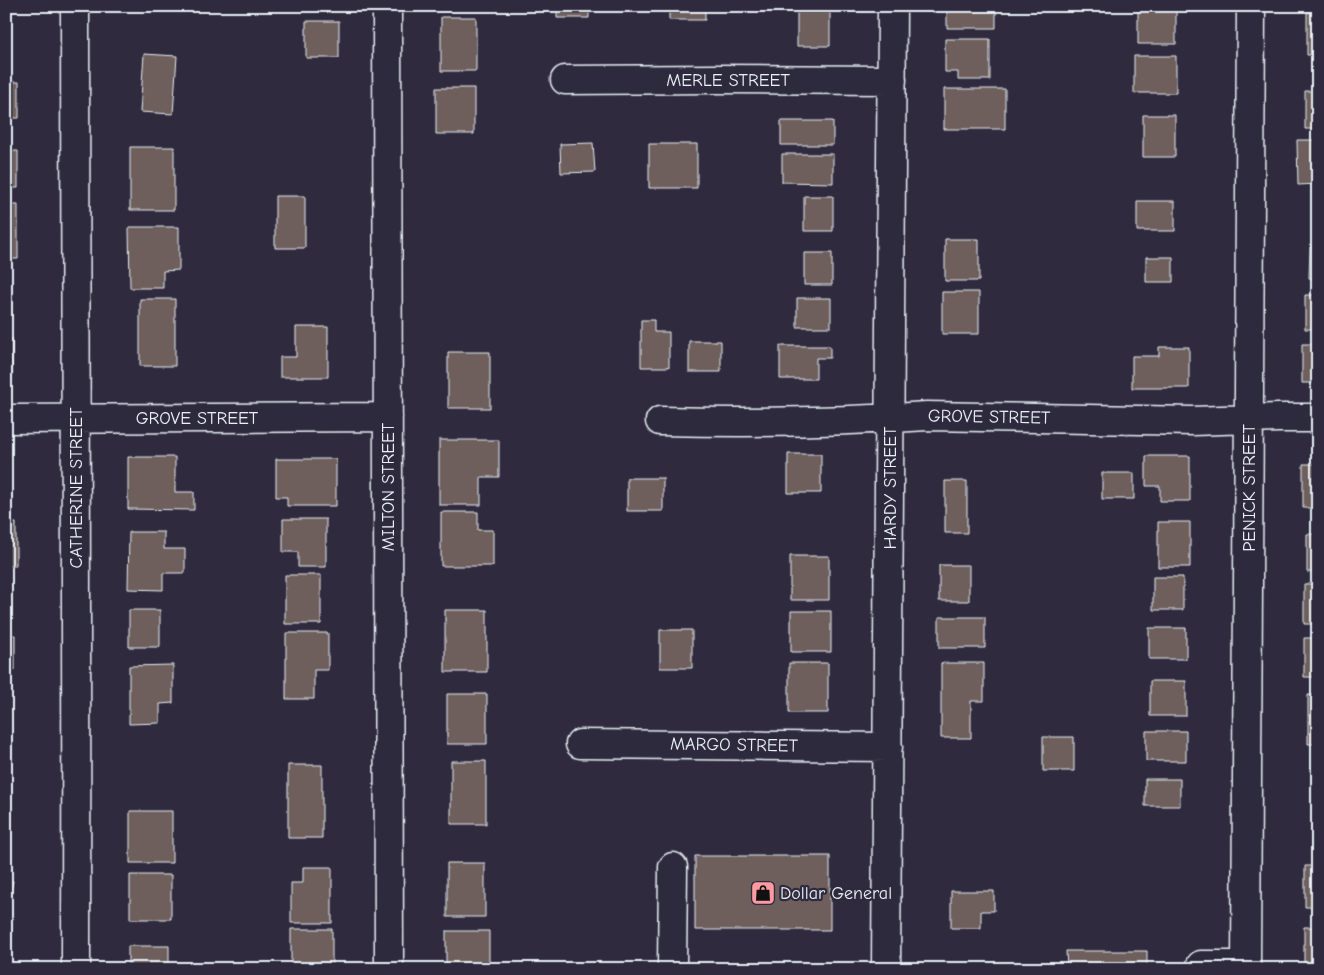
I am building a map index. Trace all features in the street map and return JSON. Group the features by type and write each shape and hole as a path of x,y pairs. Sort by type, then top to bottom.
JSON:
{"street":[{"name":"CATHERINE STREET","path":"75,6 76,969"},
{"name":"MILTON STREET","path":"387,6 389,969"},
{"name":"HARDY STREET","path":"886,969 892,6"},
{"name":"PENICK STREET","path":"1246,967 1251,6"},
{"name":"MERLE STREET","path":"565,80 892,80"},
{"name":"GROVE STREET","path":"6,418 388,416"},
{"name":"GROVE STREET","path":"660,421 718,422 927,416 1193,421 1318,418"},
{"name":"MARGO STREET","path":"580,744 888,747"},
{"path":"672,969 673,867"},
{"path":"1201,969 1201,965 1246,967"}],"building":[{"path":"440,6 477,6 477,8 440,9"},
{"path":"557,6 589,6 589,18 557,18"},
{"path":"669,6 705,6 705,20 669,20"},
{"path":"797,6 830,6 830,46 797,46"},
{"path":"947,6 996,6 996,28 947,28"},
{"path":"1138,8 1176,8 1176,44 1138,44"},
{"path":"1307,12 1318,12 1318,55 1307,55"},
{"path":"441,17 476,17 476,71 441,71"},
{"path":"306,21 339,21 339,58 306,58"},
{"path":"945,39 990,39 990,80 958,80 958,72 945,72"},
{"path":"144,54 177,56 173,114 140,112"},
{"path":"1134,56 1176,56 1176,93 1134,93"},
{"path":"6,82 19,82 19,118 6,118"},
{"path":"436,88 474,88 474,134 436,134"},
{"path":"944,89 1005,89 1005,129 944,129"},
{"path":"1305,91 1318,91 1318,129 1305,129"},
{"path":"1143,115 1175,115 1175,157 1143,157"},
{"path":"781,121 833,121 833,145 781,145"},
{"path":"1297,140 1318,140 1318,184 1298,185"},
{"path":"593,143 595,172 561,173 560,144"},
{"path":"649,144 697,144 697,188 649,188"},
{"path":"130,147 174,147 174,210 130,210"},
{"path":"6,151 18,151 18,188 6,188"},
{"path":"782,154 833,154 833,183 782,182"},
{"path":"275,196 305,196 305,248 275,248"},
{"path":"804,196 833,196 833,231 804,231"},
{"path":"1137,201 1175,201 1175,231 1137,231"},
{"path":"6,205 18,205 18,259 6,259"},
{"path":"129,227 179,227 179,270 163,271 163,288 130,288"},
{"path":"945,239 979,239 979,281 945,281"},
{"path":"1310,247 1318,247 1318,279 1309,278"},
{"path":"804,253 832,253 832,285 804,285"},
{"path":"1146,257 1173,257 1173,282 1146,282"},
{"path":"942,292 979,292 979,334 942,334"},
{"path":"1305,295 1318,295 1318,329 1305,329"},
{"path":"797,298 831,298 831,327 797,327"},
{"path":"140,299 175,299 175,366 140,366"},
{"path":"641,320 654,320 654,332 669,332 669,367 641,367"},
{"path":"296,327 328,327 328,377 280,377 280,357 296,357"},
{"path":"6,338 12,338 12,381 6,381"},
{"path":"689,341 721,341 721,372 689,372"},
{"path":"1302,344 1318,344 1318,383 1302,383"},
{"path":"780,346 830,346 830,358 816,358 816,379 780,379"},
{"path":"1159,347 1189,347 1189,388 1132,388 1132,356 1159,356"},
{"path":"448,352 490,352 490,408 448,408"},
{"path":"439,440 499,440 499,477 481,477 481,505 439,505"},
{"path":"788,454 821,454 821,493 788,493"},
{"path":"1146,456 1190,456 1190,501 1160,501 1160,486 1146,486"},
{"path":"128,457 175,457 175,492 194,492 194,510 128,509"},
{"path":"276,459 336,459 336,506 287,506 287,497 276,497"},
{"path":"1303,464 1318,464 1318,508 1303,508"},
{"path":"1102,473 1134,473 1134,499 1102,499"},
{"path":"627,478 663,478 663,511 627,511"},
{"path":"945,481 967,481 967,533 945,533"},
{"path":"441,512 478,512 478,530 493,530 493,566 441,566"},
{"path":"283,519 326,519 326,567 298,567 298,552 283,552"},
{"path":"1158,522 1190,522 1190,567 1158,567"},
{"path":"6,523 16,523 16,566 6,566"},
{"path":"129,532 164,532 164,549 185,549 185,573 163,573 163,590 128,589"},
{"path":"1307,534 1318,534 1318,572 1307,572"},
{"path":"790,556 829,556 829,600 790,600"},
{"path":"939,565 969,565 969,601 939,601"},
{"path":"285,575 321,575 321,624 285,624"},
{"path":"1153,577 1183,577 1183,610 1153,610"},
{"path":"1304,584 1318,584 1318,624 1304,624"},
{"path":"129,610 160,610 160,647 129,647"},
{"path":"445,610 487,610 487,672 445,672"},
{"path":"791,611 831,611 831,652 791,652"},
{"path":"939,617 985,617 985,648 939,648"},
{"path":"1149,628 1186,628 1186,659 1149,659"},
{"path":"660,630 692,630 692,668 660,668"},
{"path":"286,633 328,633 328,670 314,670 314,699 286,699"},
{"path":"6,635 15,635 15,670 6,670"},
{"path":"1304,638 1318,638 1318,677 1304,677"},
{"path":"789,663 828,663 828,713 789,713"},
{"path":"941,663 984,663 984,701 971,701 971,738 941,738"},
{"path":"173,665 173,703 160,704 160,723 129,724 129,666"},
{"path":"1150,681 1186,681 1186,716 1150,716"},
{"path":"447,694 487,694 487,744 447,744"},
{"path":"1308,695 1318,695 1318,744 1308,744"},
{"path":"1146,731 1186,731 1186,761 1146,761"},
{"path":"1043,737 1074,737 1074,771 1043,771"},
{"path":"451,761 486,761 486,824 451,824"},
{"path":"288,765 322,765 322,838 288,838"},
{"path":"1145,779 1180,779 1180,806 1145,806"},
{"path":"1314,780 1318,780 1318,822 1314,822"},
{"path":"130,811 172,811 172,863 130,863"},
{"name":"Dollar General","path":"695,856 830,856 830,930 695,930"},
{"path":"447,863 485,863 485,917 447,917"},
{"path":"1305,866 1318,866 1318,907 1305,907"},
{"path":"303,867 332,867 332,923 291,923 291,883 303,883"},
{"path":"130,875 171,875 171,919 130,919"},
{"path":"6,880 13,881 6,914"},
{"path":"951,891 994,891 994,911 981,911 981,928 951,928"},
{"path":"1304,927 1318,927 1318,969 1304,969"},
{"path":"291,929 332,929 332,967 291,967"},
{"path":"446,931 489,931 489,968 446,969"},
{"path":"128,946 169,946 169,969 128,969"},
{"path":"1066,951 1147,951 1147,969 1067,969"}],"place":[{"name":"Dollar General","path":"763,893"}]}
